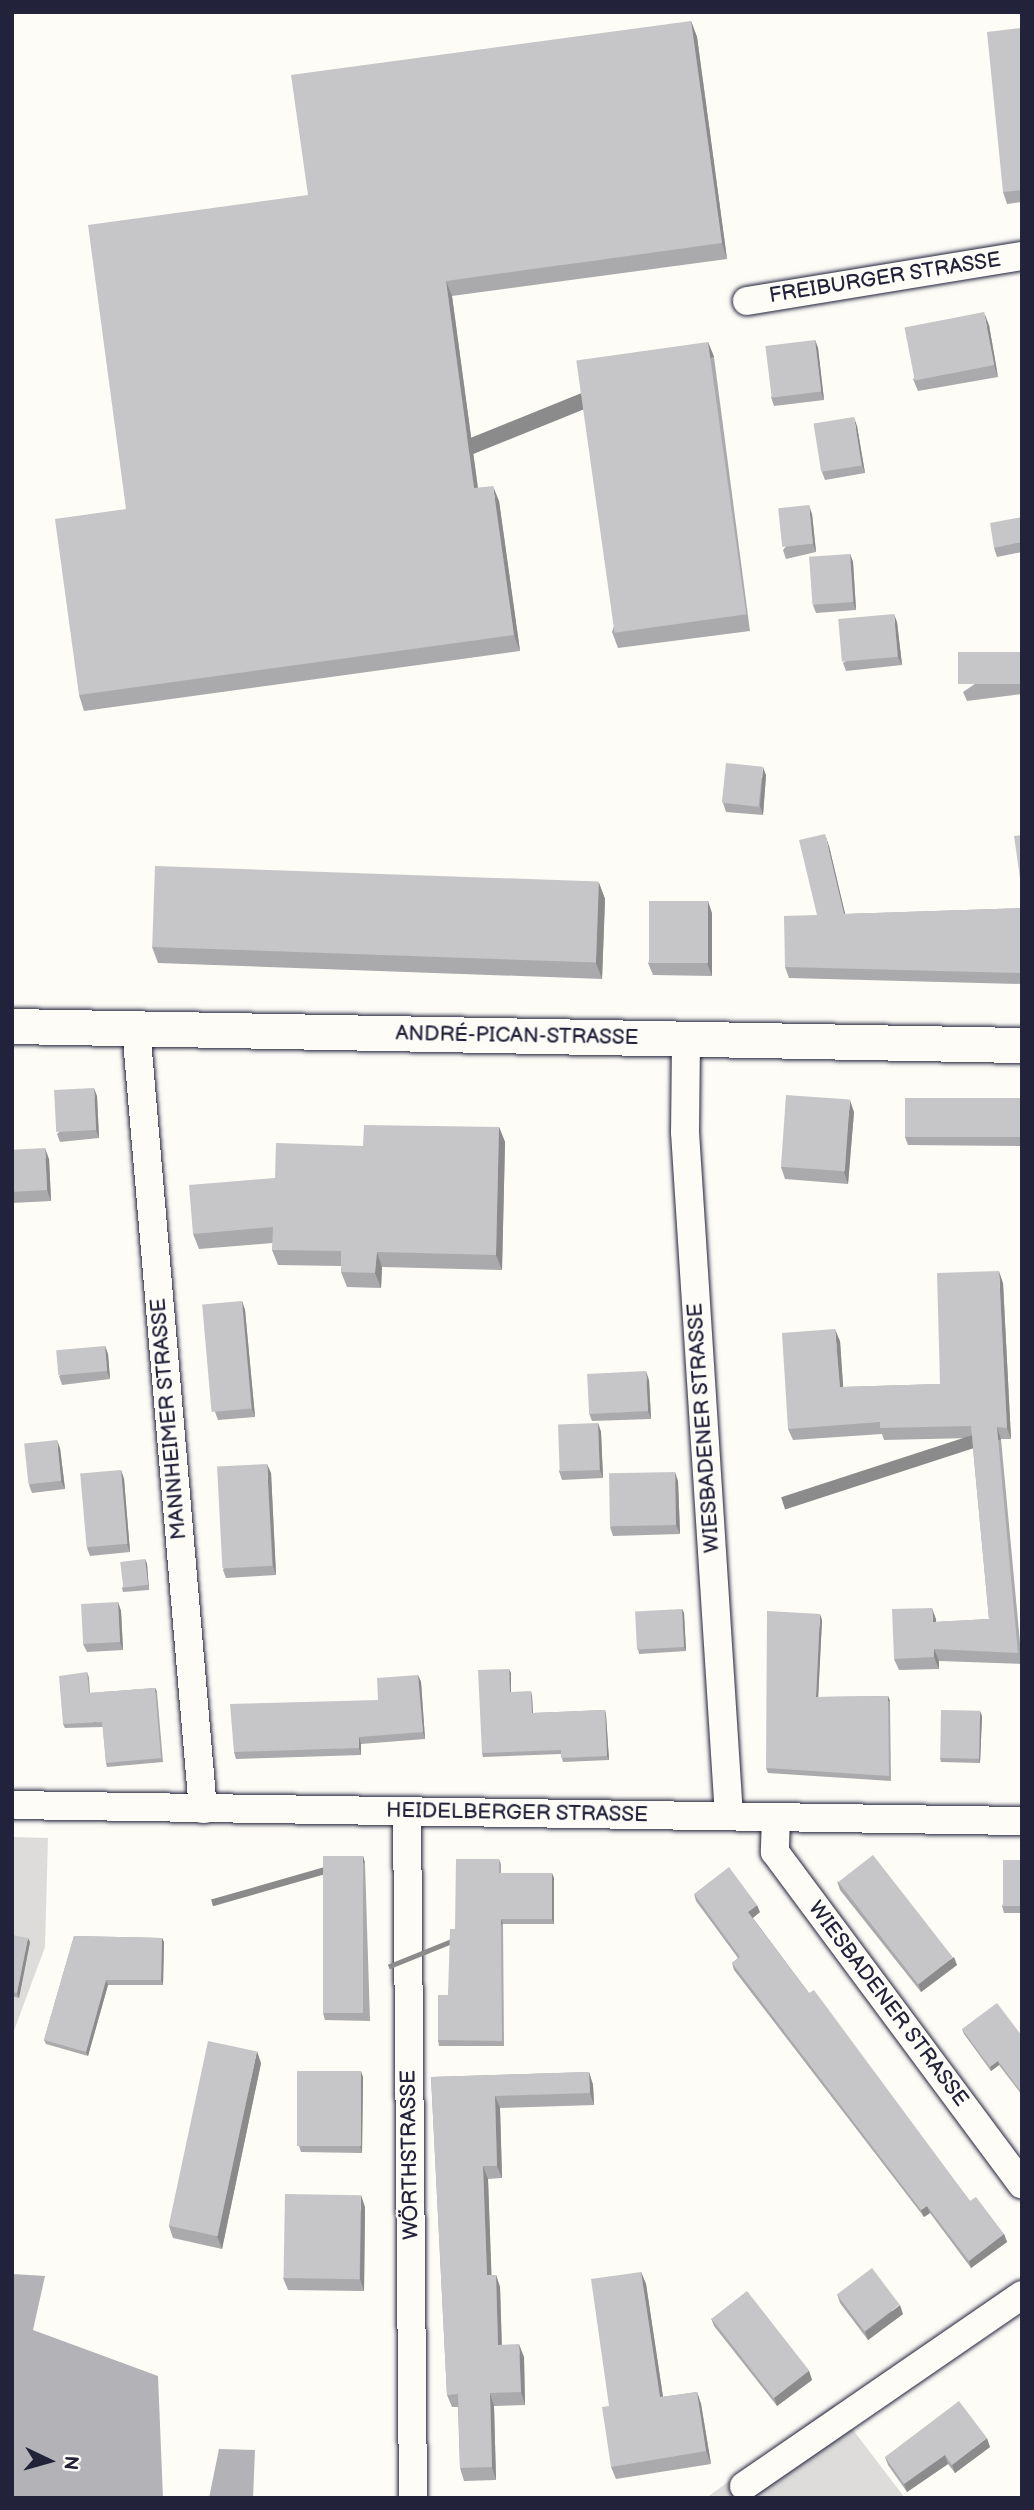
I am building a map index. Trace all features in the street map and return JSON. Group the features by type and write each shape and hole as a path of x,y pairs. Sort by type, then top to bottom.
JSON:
{"street":[{"name":"FREIBURGER STRASSE","path":"747,300 1022,256"},
{"name":"ANDRÉ-PICAN-STRASSE","path":"12,1026 1022,1045"},
{"name":"MANNHEIMER STRASSE","path":"136,1028 203,1809"},
{"name":"WIESBADENER STRASSE","path":"686,1040 686,1145 729,1816"},
{"name":"HEIDELBERGER STRASSE","path":"12,1805 1022,1821"},
{"name":"WÖRTHSTRASSE","path":"407,1812 413,2498"},
{"name":"WIESBADENER STRASSE","path":"776,1817 775,1852 1022,2184"},
{"path":"744,2486 1022,2295"}],"shaded area":[{"path":"12,1837 48,1838 45,1947 12,2036"},
{"path":"12,2274 45,2276 33,2330 158,2376 163,2498 12,2498"},
{"path":"834,2405 905,2498 706,2498"},
{"path":"219,2449 255,2450 253,2498 209,2498"}],"building":[{"path":"691,21 722,243 446,281 474,488 493,486 514,635 79,695 55,519 126,509 88,225 308,195 291,75"},
{"path":"1021,28 1022,190 1003,192 987,32"},
{"path":"984,312 994,365 915,380 904,327"},
{"path":"815,340 821,392 772,398 765,346"},
{"path":"708,342 746,614 615,633 576,361"},
{"path":"854,417 862,465 821,472 814,423"},
{"path":"809,505 813,544 782,547 778,508"},
{"path":"1022,517 1022,542 994,548 990,523"},
{"path":"850,554 853,602 812,605 809,557"},
{"path":"894,614 898,657 842,662 838,619"},
{"path":"958,652 1022,652 1022,684 958,684"},
{"path":"726,763 763,767 759,807 722,803"},
{"path":"825,834 844,914 1022,908 1022,973 785,967 784,916 817,915 799,840"},
{"path":"1022,835 1022,892 1014,836"},
{"path":"155,866 599,881 596,962 152,947"},
{"path":"649,901 708,901 708,963 649,963"},
{"path":"94,1088 96,1130 56,1132 54,1090"},
{"path":"786,1095 850,1099 845,1171 781,1167"},
{"path":"905,1098 1022,1098 1022,1137 905,1137"},
{"path":"364,1125 499,1127 496,1255 377,1252 375,1273 341,1272 341,1251 272,1250 273,1227 193,1234 189,1185 275,1178 276,1143 363,1146"},
{"path":"45,1148 47,1190 14,1192 12,1150"},
{"path":"999,1271 1007,1428 997,1427 1018,1653 934,1649 934,1657 894,1659 892,1609 932,1608 933,1622 989,1619 971,1426 880,1428 880,1422 788,1429 782,1333 835,1329 840,1387 940,1384 937,1273"},
{"path":"242,1301 251,1409 212,1412 202,1304"},
{"path":"105,1346 107,1371 58,1375 56,1350"},
{"path":"646,1371 648,1411 589,1414 587,1374"},
{"path":"598,1423 600,1470 560,1471 558,1424"},
{"path":"57,1440 61,1481 28,1484 24,1443"},
{"path":"267,1464 272,1566 222,1568 217,1467"},
{"path":"121,1470 127,1544 87,1547 80,1474"},
{"path":"675,1472 676,1525 610,1526 609,1473"},
{"path":"145,1559 148,1585 123,1588 120,1562"},
{"path":"118,1602 120,1642 83,1644 81,1604"},
{"path":"682,1609 684,1647 637,1649 635,1611"},
{"path":"767,1611 820,1614 816,1697 888,1696 889,1776 766,1768"},
{"path":"509,1669 510,1692 531,1691 532,1713 605,1710 607,1756 561,1758 561,1750 482,1753 478,1670"},
{"path":"87,1672 89,1693 155,1688 161,1758 106,1763 102,1722 63,1724 59,1676"},
{"path":"418,1675 423,1732 359,1737 359,1748 234,1752 230,1704 378,1700 377,1678"},
{"path":"941,1710 980,1711 979,1759 940,1758"},
{"path":"873,1855 953,1957 918,1985 838,1882"},
{"path":"323,1856 363,1856 363,2013 323,2013"},
{"path":"456,1859 499,1859 499,1873 552,1873 552,1919 501,1919 502,2041 438,2040 438,1995 448,1995 450,1929 455,1929"},
{"path":"1003,1860 1022,1860 1022,1906 1003,1906"},
{"path":"729,1867 757,1905 748,1912 809,1993 814,1990 970,2201 976,2197 1004,2234 969,2261 927,2206 921,2210 732,1963 740,1957 694,1894"},
{"path":"12,1935 28,1938 17,1993 12,1992"},
{"path":"74,1936 162,1938 161,1980 106,1980 86,2052 44,2040"},
{"path":"997,2003 1022,2036 1022,2093 998,2061 990,2067 962,2029"},
{"path":"208,2041 257,2051 218,2236 169,2226"},
{"path":"297,2071 361,2071 361,2146 297,2146"},
{"path":"589,2072 590,2093 495,2096 497,2166 483,2166 487,2275 496,2275 498,2345 519,2344 521,2392 490,2393 492,2467 460,2468 458,2394 447,2395 431,2077"},
{"path":"285,2194 361,2195 360,2279 284,2278"},
{"path":"872,2268 900,2305 865,2331 837,2294"},
{"path":"641,2272 660,2397 697,2392 706,2451 611,2467 602,2407 609,2406 591,2279"},
{"path":"747,2291 809,2371 774,2398 712,2319"},
{"path":"959,2401 987,2438 952,2465 945,2455 904,2484 885,2457"}]}
